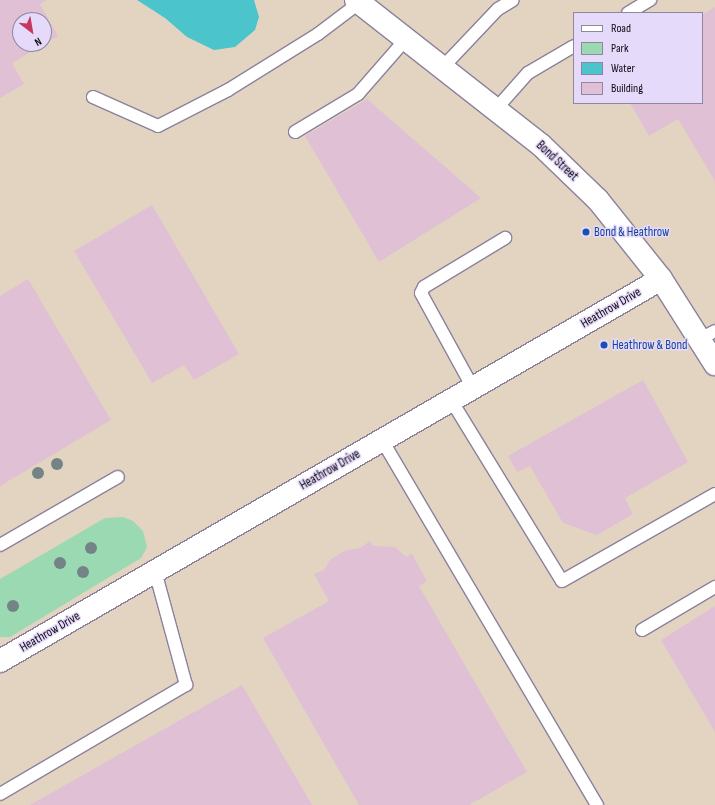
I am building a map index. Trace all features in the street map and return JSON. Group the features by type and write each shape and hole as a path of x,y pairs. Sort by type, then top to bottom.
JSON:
{"street":[{"name":"Bond Street","path":"357,2 541,144 598,200 707,335 715,364"},
{"name":"Heathrow Drive","path":"0,660 661,279"}],"lane":[{"path":"442,68 498,9 513,0"},
{"path":"630,12 650,0"},
{"path":"92,97 158,126 228,90 318,34 357,2"},
{"path":"295,132 358,94 406,39"},
{"path":"496,109 528,73 573,47"},
{"path":"473,388 421,293 424,287 505,238"},
{"path":"451,400 562,581 715,494"},
{"path":"382,440 597,805"},
{"path":"0,544 118,477"},
{"path":"0,794 186,685 155,571"},
{"path":"642,630 715,587"}],"shaded area":[{"path":"0,0 715,0 715,805 0,805"}],"green space":[{"path":"123,517 133,521 143,531 147,547 141,558 10,637 0,637 0,579 105,518"}],"water":[{"path":"137,0 254,0 259,17 255,30 235,47 214,50 187,37 165,18"}],"building":[{"path":"0,0 47,0 40,4 44,12 12,12 12,52 31,52 12,63 24,84 0,98"},
{"path":"715,7 715,181 678,119 649,136 631,104 703,104 703,14"},
{"path":"52,25 58,36 52,40"},
{"path":"367,99 481,198 379,262 305,136"},
{"path":"152,205 239,354 194,380 184,365 152,383 74,251"},
{"path":"28,279 111,420 0,486 0,296"},
{"path":"643,380 688,462 625,498 633,514 597,535 563,523 530,466 517,472 508,456"},
{"path":"370,541 373,546 395,547 406,557 412,554 427,581 419,586 527,772 469,805 359,805 263,638 329,601 314,574 324,570 330,560 344,551 360,548"},
{"path":"715,606 715,732 661,640"},
{"path":"242,685 312,805 30,805"}],"place":[{"name":"Bond & Heathrow","path":"586,232"},
{"name":"Heathrow & Bond","path":"604,345"}]}
